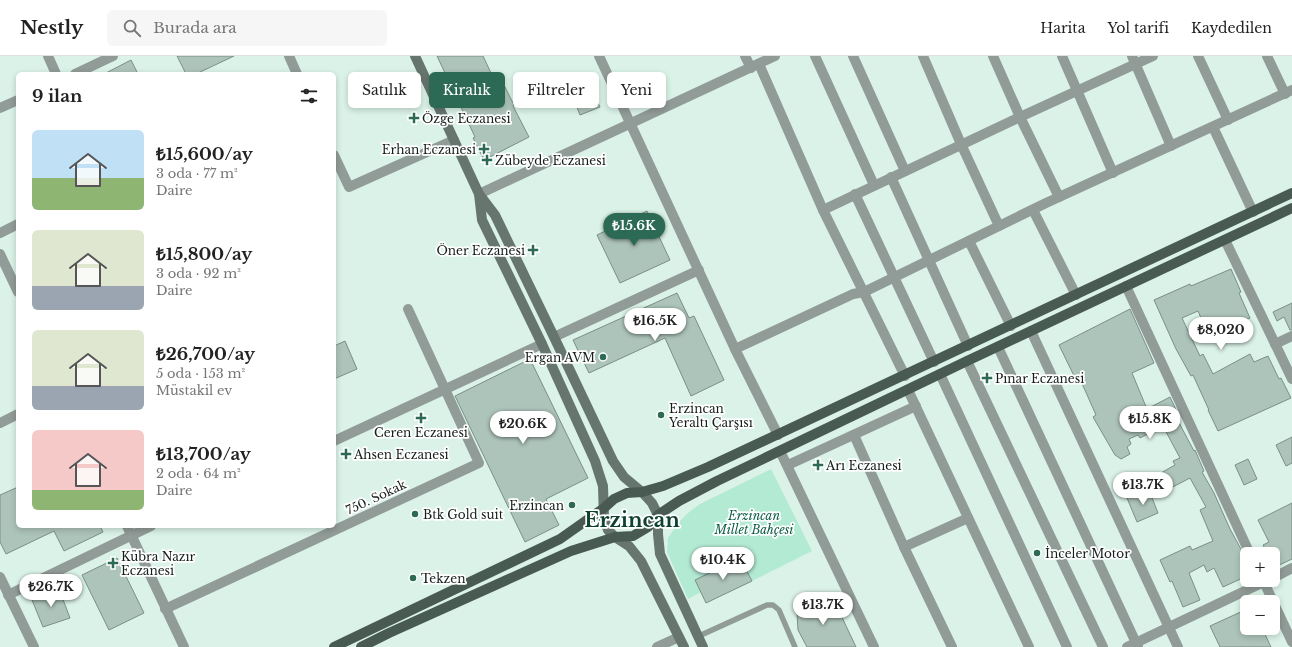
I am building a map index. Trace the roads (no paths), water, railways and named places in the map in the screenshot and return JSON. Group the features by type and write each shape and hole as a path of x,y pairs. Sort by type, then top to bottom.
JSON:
{"main road":[{"path":"415,56 479,194 495,215 612,461 624,477 642,492 652,503 658,515 660,554 703,647"},
{"path":"334,647 560,538 604,508 614,499 627,493 642,492 663,486 708,467 905,376 1292,193"},
{"path":"479,194 482,220 542,344 595,461 603,486 604,519 608,530 615,537 629,546 641,561 684,647"},
{"path":"361,647 571,551 615,537 633,536 648,527 658,515 678,501 967,361 1292,208"}],"street":[{"path":"48,56 55,72"},
{"path":"79,72 113,56"},
{"path":"289,56 296,72"},
{"path":"599,56 735,349 778,435"},
{"path":"745,56 755,66 823,210 905,376"},
{"path":"479,194 775,56"},
{"path":"815,56 874,185"},
{"path":"853,56 905,171"},
{"path":"923,56 961,144 999,226"},
{"path":"993,56 1020,117 1059,197"},
{"path":"1062,56 1113,173"},
{"path":"823,210 1078,90 1133,60 1154,56"},
{"path":"1198,56 1228,120"},
{"path":"735,349 853,294 864,292 1059,197 1289,92 1268,56"},
{"path":"1133,60 1171,146"},
{"path":"0,108 16,101"},
{"path":"1213,127 1253,212"},
{"path":"336,159 349,187 454,140"},
{"path":"891,177 968,346"},
{"path":"855,194 934,362"},
{"path":"1033,210 1076,295"},
{"path":"0,232 16,225"},
{"path":"1225,240 1292,379"},
{"path":"969,241 1011,326"},
{"path":"0,254 16,288"},
{"path":"554,337 698,270"},
{"path":"1126,286 1247,547"},
{"path":"408,309 445,389"},
{"path":"1031,331 1178,647"},
{"path":"1275,344 1292,336"},
{"path":"336,440 542,344"},
{"path":"998,347 1133,646 1168,627 1252,587"},
{"path":"967,361 1103,647"},
{"path":"940,374 1067,647"},
{"name":"750. Sokak","path":"165,609 479,463 445,389"},
{"path":"908,390 1029,647"},
{"path":"788,466 916,406"},
{"path":"0,423 16,415"},
{"path":"854,435 904,547 952,647"},
{"path":"780,451 874,647"},
{"path":"904,547 968,518"},
{"path":"8,595 129,531 142,528"},
{"path":"129,531 184,647"},
{"path":"1280,574 1292,568"},
{"path":"0,577 34,647"},
{"path":"1268,587 1292,642"},
{"path":"657,647 679,637"}],"lane":[{"path":"698,636 767,605 773,605 779,610 795,647"}],"place":[{"name":"Özge Eczanesi","path":"414,118"},
{"name":"Erhan Eczanesi","path":"484,149"},
{"name":"Zübeyde Eczanesi","path":"487,160"},
{"name":"Öner Eczanesi","path":"533,250"},
{"name":"Ergan AVM","path":"603,357"},
{"name":"Pınar Eczanesi","path":"987,378"},
{"name":"Erzincan Yeraltı Çarşısı","path":"661,415"},
{"name":"Ceren Eczanesi","path":"421,418"},
{"name":"Ahsen Eczanesi","path":"346,454"},
{"name":"Arı Eczanesi","path":"818,465"},
{"name":"Erzincan","path":"572,505"},
{"name":"Btk Gold suit","path":"415,514"},
{"name":"İnceler Motor","path":"1037,553"},
{"name":"Kübra Nazır Eczanesi","path":"113,563"},
{"name":"Tekzen","path":"413,578"}],"district":[{"name":"Erzincan","path":"632,520"}],"park label":[{"name":"Erzincan Millet Bahçesi","path":"754,522"}]}
